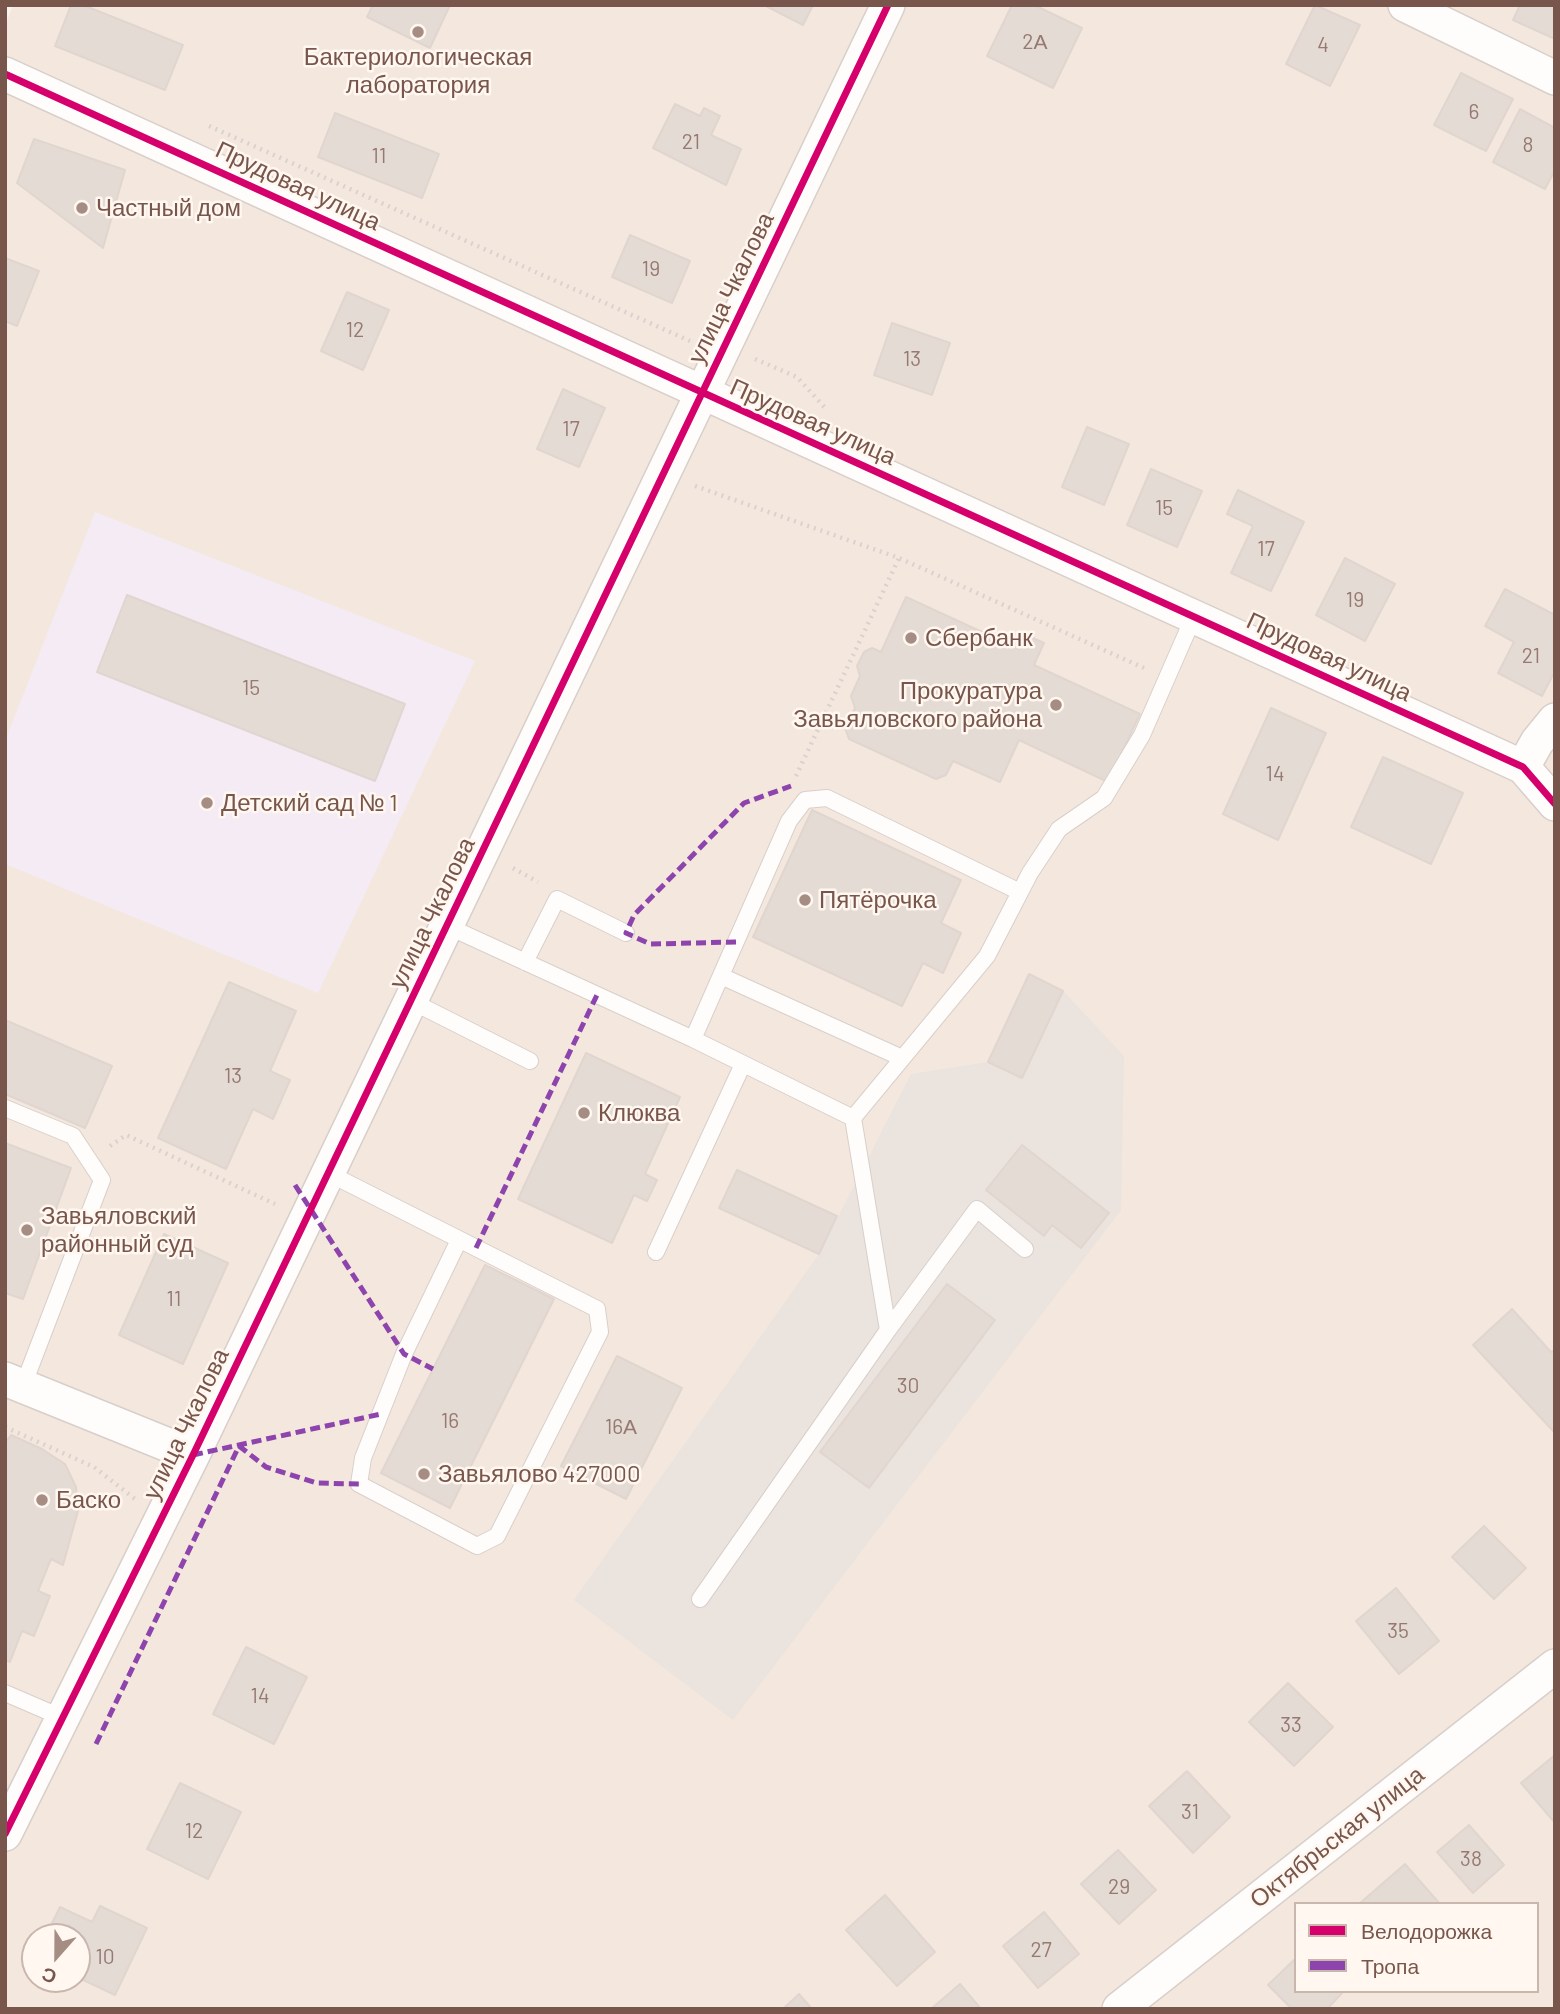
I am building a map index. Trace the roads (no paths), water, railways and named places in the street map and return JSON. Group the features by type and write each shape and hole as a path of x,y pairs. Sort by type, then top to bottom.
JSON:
{"street":[{"name":"улица Чкалова","path":"5,1835 193,1455 888,5"},
{"path":"1405,5 1555,78"},
{"name":"Прудовая улица","path":"5,74 1522,767 1555,804"},
{"path":"1522,767 1555,720"},
{"path":"14,1382 193,1455"},
{"name":"Октябрьская улица","path":"1119,2009 1555,1666"}],"lane":[{"path":"888,1330 853,1118 987,956 1020,892 1059,829 1104,799 1142,735 1194,617"},
{"path":"693,1040 789,821 805,800 827,798 1020,892"},
{"path":"525,962 557,899 626,933"},
{"path":"447,926 693,1040 853,1118"},
{"path":"721,976 902,1058"},
{"path":"411,1001 530,1061"},
{"path":"656,1252 743,1064"},
{"path":"5,1108 73,1136 102,1180 14,1382"},
{"path":"328,1173 597,1309 600,1332 496,1536 477,1546 359,1484 363,1458 404,1354 459,1240"},
{"path":"700,1599 976,1209 1025,1249"},
{"path":"5,1693 63,1718"}],"place":[{"name":"Бактериологическая лаборатория","path":"418,32"},
{"name":"Частный дом","path":"82,208"},
{"name":"Сбербанк","path":"911,638"},
{"name":"Прокуратура Завьяловского района","path":"1056,705"},
{"name":"Детский сад № 1","path":"207,803"},
{"name":"Пятёрочка","path":"805,900"},
{"name":"Клюква","path":"584,1113"},
{"name":"Завьяловский районный суд","path":"27,1230"},
{"name":"Завьялово 427000","path":"424,1474"},
{"name":"Баско","path":"42,1500"}]}
